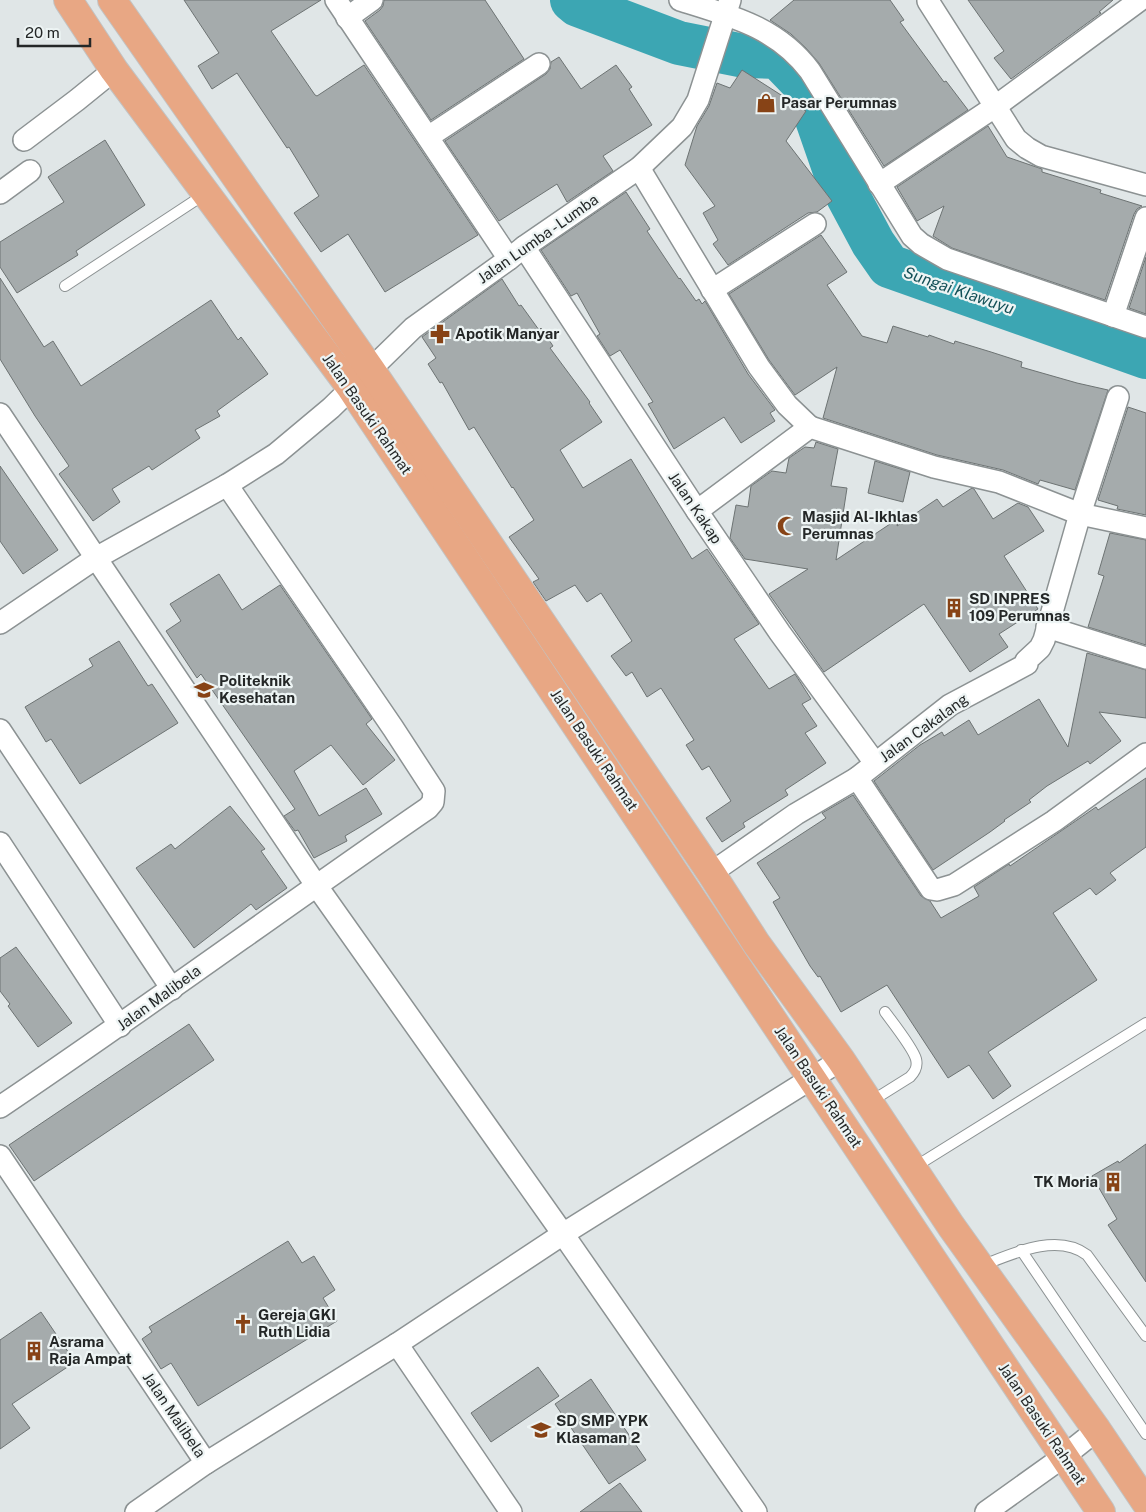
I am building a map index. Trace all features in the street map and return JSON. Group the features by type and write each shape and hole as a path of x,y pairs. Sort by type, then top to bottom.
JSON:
{"highway":[{"name":"Jalan Basuki Rahmat","path":"68,0 114,70 351,388 1101,1512"},
{"name":"Jalan Basuki Rahmat","path":"112,0 371,370 711,873 756,943 841,1060 980,1267 1097,1430 1146,1503"},
{"path":"579,728 602,712"}],"street":[{"path":"342,9 372,0"},
{"path":"680,0 727,13 763,30 795,52 810,71 912,236 933,252 947,259 1146,327"},
{"path":"928,0 1016,139 1041,156 1146,185"},
{"path":"879,184 996,106 1140,0"},
{"name":"Jalan Kakap","path":"342,9 428,137 516,253 780,633 875,763"},
{"name":"Jalan Lumba - Lumba","path":"0,623 96,558 227,485 276,454 371,370 413,328 516,253 639,168 682,127 698,100 727,13"},
{"path":"428,137 539,64"},
{"path":"24,140 114,70"},
{"path":"639,168 759,367 787,405 810,427 934,468 999,482 1080,514 1146,528"},
{"path":"0,193 30,171"},
{"path":"1113,316 1146,218"},
{"path":"712,290 816,224"},
{"name":"Jalan Cakalang","path":"711,873 796,814 856,778 950,705 1027,664 1026,661 1040,648 1047,628 1080,514 1118,397"},
{"path":"0,414 316,885 563,1234 756,1512"},
{"path":"697,511 810,427"},
{"name":"Jalan Malibela","path":"0,1107 120,1026 316,885 428,808 433,802 434,794 394,728 227,485"},
{"path":"1047,628 1146,658"},
{"path":"0,730 172,988"},
{"path":"856,778 931,889 938,890 954,885 1054,821 1146,754"},
{"path":"0,843 120,1026"},
{"name":"Jalan Malibela","path":"0,1156 206,1463 397,1344 563,1234 841,1060"},
{"path":"397,1344 511,1512"},
{"path":"986,1512 1064,1457 1097,1430"},
{"path":"136,1512 206,1463"}],"lane":[{"path":"65,286 206,193"},
{"path":"869,1103 910,1077 916,1068 916,1057 885,1012"},
{"path":"912,1168 1146,1023"},
{"path":"980,1267 1021,1250 1056,1245 1074,1247 1087,1255 1146,1336"},
{"path":"1021,1250 1145,1430"}],"building":[{"path":"184,0 321,0 271,31 317,96 364,65 478,235 385,292 348,234 321,252 294,213 319,196 289,147 287,148 237,73 212,89 198,66 219,53"},
{"path":"384,0 485,0 524,59 431,120 365,21 380,10"},
{"path":"794,0 890,0 904,20 900,22 944,82 946,81 968,110 884,166 819,63 791,34 770,20"},
{"path":"968,0 1113,0 1099,12 1101,13 1011,79 994,58 1004,51"},
{"path":"559,57 581,89 616,65 632,87 629,89 652,125 603,156 613,171 567,202 557,184 499,221 445,141 546,74 550,69 551,62"},
{"path":"742,70 806,111 786,141 832,201 817,212 808,213 728,265 713,244 718,240 703,213 715,206 685,165 697,126 709,106 717,83 730,88"},
{"path":"988,126 1007,157 1042,169 1042,172 1101,190 1100,193 1142,206 1134,214 1105,300 952,248 933,236 944,206 917,221 897,187"},
{"path":"105,140 145,205 76,251 78,255 17,293 0,267 0,242 64,202 48,177"},
{"path":"626,192 650,229 647,231 679,279 696,301 699,299 702,304 705,301 748,374 775,410 770,413 775,421 741,443 724,417 674,449 648,404 653,402 620,350 610,356 597,336 600,334 577,293 571,296 541,250"},
{"path":"821,235 847,272 827,285 862,336 887,343 893,326 928,337 929,335 954,344 955,341 1022,362 1021,367 1108,390 1075,490 1040,480 1038,484 1003,470 937,455 823,418 837,367 795,395 769,360 729,294"},
{"path":"1146,257 1146,314 1129,308"},
{"path":"0,278 44,347 53,341 81,386 211,300 238,340 241,337 268,374 217,411 220,416 195,430 200,438 152,470 149,466 112,489 120,502 93,521 59,474 69,466 0,359"},
{"path":"502,279 519,306 521,305 539,330 541,328 553,346 550,348 590,402 602,422 560,450 583,488 631,459 692,559 707,549 759,624 734,639 769,689 795,674 811,699 802,704 817,726 805,733 826,763 785,790 788,795 743,823 745,827 722,842 706,818 731,801 709,766 702,770 686,745 694,740 661,688 647,697 632,672 626,676 611,656 632,641 601,593 587,602 575,585 546,601 533,582 539,579 509,537 534,520 474,427 469,430 442,382 440,383 428,364 436,358 422,337"},
{"path":"1128,407 1146,413 1146,515 1117,509 1118,506 1098,500"},
{"path":"816,442 838,449 831,486 847,488 836,560 899,518 897,526 937,499 943,507 972,488 993,519 1018,503 1028,507 1044,531 1004,556 1038,609 999,634 1008,647 970,672 924,604 824,672 769,594 808,569 745,559 730,538 736,505 748,507 751,486 772,471 786,473 789,458 805,447 814,448"},
{"path":"875,461 910,472 903,502 868,493"},
{"path":"0,466 58,550 23,574 0,541"},
{"path":"1110,533 1146,540 1146,645 1088,627 1104,576 1098,574"},
{"path":"219,574 242,610 280,585 372,719 366,724 395,760 363,785 331,745 294,771 319,816 366,788 382,814 345,836 347,841 314,858 298,830 295,831 284,816 295,809 201,674 197,678 166,631 181,621 170,604"},
{"path":"119,641 148,686 152,684 178,723 80,784 51,739 46,742 25,707 93,666 89,659"},
{"path":"1087,653 1146,670 1146,718 1099,712 1121,741 1090,764 1088,761 1047,786 1029,800 1031,802 933,870 874,781 920,745 942,732 944,736 969,720 978,735 1039,699 1068,747"},
{"path":"1146,778 1146,847 1110,873 1116,880 1096,895 1090,888 1053,913 1097,980 988,1052 1011,1086 993,1099 969,1065 948,1078 887,985 841,1012 820,976 818,977 810,966 773,902 780,898 757,863 826,818 822,813 853,795 921,896 930,901 941,918 979,896 974,887 1009,864 1010,866 1096,807 1098,810"},
{"path":"230,806 265,849 261,851 287,888 256,910 251,904 194,948 136,868 171,844 175,849"},
{"path":"16,947 72,1023 38,1047 8,1006 10,1004 0,991 0,958"},
{"path":"189,1024 214,1060 34,1181 9,1145"},
{"path":"1146,1144 1146,1282 1108,1225 1117,1219 1092,1176 1118,1161 1119,1163"},
{"name":"Gereja GKI Ruth Lidia","path":"288,1241 302,1263 314,1256 335,1290 323,1298 337,1321 198,1406 171,1363 161,1369 142,1339 152,1332 149,1327"},
{"name":"Asrama Raja Ampat","path":"41,1312 75,1362 12,1404 30,1428 0,1449 0,1340"},
{"path":"538,1367 559,1396 491,1442 471,1413"},
{"path":"591,1379 646,1460 609,1484 555,1404"},
{"path":"620,1483 642,1512 580,1512"}],"waterway":[{"name":"Sungai Klawuyu","path":"572,0 578,5 679,43 744,56 778,57 805,85 836,174 873,243 889,266 1146,357"}],"place":[{"name":"Pasar Perumnas","path":"766,103"},
{"name":"Apotik Manyar","path":"440,334"},
{"name":"Masjid Al-Ikhlas Perumnas","path":"787,526"},
{"name":"SD INPRES 109 Perumnas","path":"954,608"},
{"name":"Politeknik Kesehatan","path":"204,690"},
{"name":"TK Moria","path":"1113,1182"},
{"name":"Gereja GKI Ruth Lidia","path":"243,1324"},
{"name":"Asrama Raja Ampat","path":"34,1351"},
{"name":"SD SMP YPK Klasaman 2","path":"541,1430"}]}
